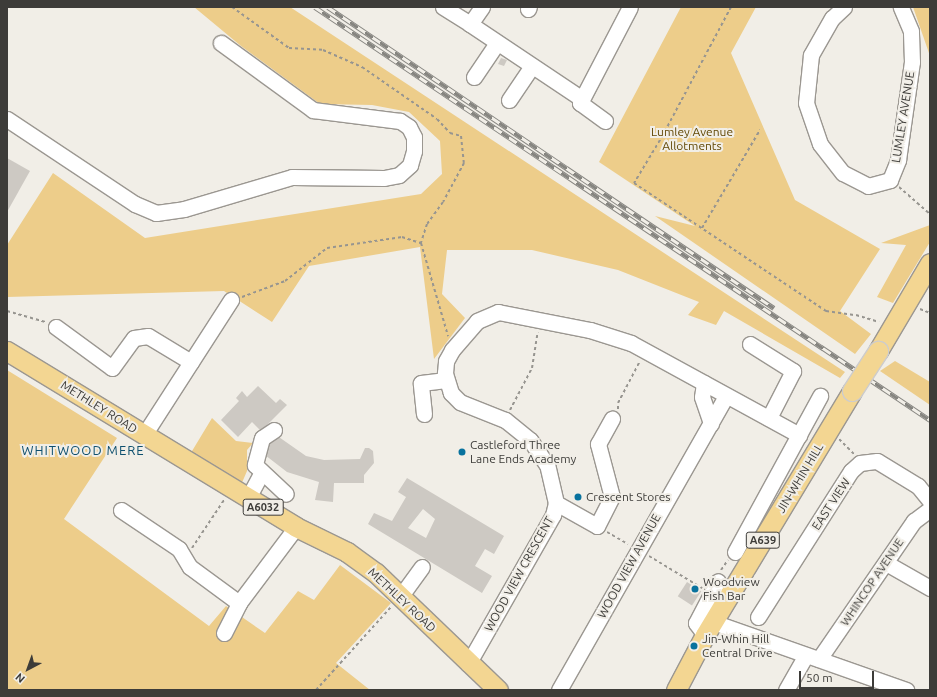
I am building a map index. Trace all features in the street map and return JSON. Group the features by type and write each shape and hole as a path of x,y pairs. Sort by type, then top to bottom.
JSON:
{"main road":[{"name":"A639","path":"892,326 930,263"},
{"name":"JIN-WHIN HILL","path":"676,690 709,629 892,326"},
{"name":"METHLEY ROAD","path":"7,351 296,527 347,552 376,573 468,664 498,690"}],"street":[{"path":"443,7 532,66 581,101 605,121"},
{"path":"470,24 482,7"},
{"path":"581,101 630,7"},
{"path":"844,7 832,18 811,55 806,103 820,144 843,173 868,186 890,180"},
{"name":"LUMLEY AVENUE","path":"890,180 898,160 912,62 911,31 901,7"},
{"path":"471,75 494,41"},
{"path":"7,119 135,204 156,213 184,209 292,177 384,178 405,172 410,165 414,150 414,137 409,127 400,120 313,110 221,43"},
{"path":"509,100 532,66"},
{"path":"144,435 231,300"},
{"path":"424,414 420,383 445,373 452,350 477,321 486,315 498,312 541,319 590,330 646,350 726,396 734,397 799,435"},
{"path":"56,327 112,368 134,338 148,336 191,362"},
{"path":"750,344 794,371 769,418"},
{"name":"WOOD VIEW CRESCENT","path":"445,373 451,393 460,402 504,420 530,440 541,453 552,476 556,503 553,515 468,664"},
{"path":"704,383 702,397 711,423"},
{"name":"WOOD VIEW AVENUE","path":"559,690 726,396"},
{"path":"735,552 820,396"},
{"path":"556,503 597,526 612,497 598,444 612,419"},
{"path":"274,430 262,438 255,460 255,465 261,474 286,494"},
{"path":"860,463 877,461 918,486 930,501"},
{"name":"EAST VIEW","path":"758,617 851,471 860,463"},
{"path":"240,493 261,474"},
{"name":"WHINCOP AVENUE","path":"786,690 886,563 914,520 930,509"},
{"path":"122,510 179,549 190,567 239,603"},
{"path":"224,633 239,603 296,527"},
{"path":"886,563 930,588"},
{"path":"400,597 422,567"},
{"path":"715,587 696,622 709,629 812,657 906,690"}],"path":[{"path":"731,7 663,136 634,183 826,311 856,316 892,326"},
{"path":"702,228 760,130"},
{"path":"890,180 930,214"},
{"path":"231,300 284,281 327,248 402,237 421,243 452,350"},
{"path":"7,311 35,317 56,327"},
{"path":"504,420 532,368 541,319"},
{"path":"612,419 617,422 619,419 618,403 646,350"},
{"path":"828,432 850,447 860,463"},
{"path":"185,559 240,493"},
{"path":"597,526 638,549 715,587 718,576 735,552"},
{"path":"316,690 400,597"}],"green space":[{"path":"194,7 290,7 845,372 840,378 724,311 716,325 688,315 699,302 618,270 532,250 447,250 442,294 465,318 434,359 420,247 309,266 272,322 224,291 7,297 7,245 53,173 145,238 421,194 442,174 440,141 409,112 372,105 320,104 241,46"},
{"name":"Lumley Avenue Allotments","path":"681,7 756,7 731,53 795,200 880,249 840,311 871,334 855,354 655,216 695,226 599,162"},
{"path":"913,7 930,7 930,56"},
{"path":"930,225 930,242 893,303 877,297 906,245 881,243"},
{"path":"895,361 930,382 930,405 880,371"},
{"path":"7,370 117,438 64,519 209,626 226,606 265,633 298,591 314,600 340,565 391,603 336,663 370,690 7,690"},
{"path":"212,418 236,441 253,443 247,450 247,471 241,485 189,456"}],"building":[{"path":"501,58 507,60 504,66 498,64"},
{"path":"7,158 30,171 7,212"},
{"path":"258,386 276,403 280,399 287,405 261,431 252,422 238,437 221,420 239,401 236,398 242,391 247,397"},
{"path":"276,435 306,456 324,460 360,459 365,448 369,448 373,451 374,463 364,475 364,483 334,483 333,502 315,500 319,482 287,472 265,455 263,445"},
{"path":"407,478 504,536 494,554 485,549 475,566 492,576 482,593 368,524 374,513 392,521 406,497 398,492","holes":["423,509 435,519 426,538 408,528"]},
{"path":"687,582 701,591 692,606 678,596"}],"railway":[{"path":"315,7 930,420"},
{"path":"328,7 774,308"}],"place":[{"name":"Castleford Three Lane Ends Academy","path":"462,452"},
{"name":"Crescent Stores","path":"578,497"},
{"name":"Woodview Fish Bar","path":"695,589"},
{"name":"Jin-Whin Hill Central Drive","path":"694,646"}],"district":[{"name":"WHITWOOD MERE","path":"83,450"}]}
